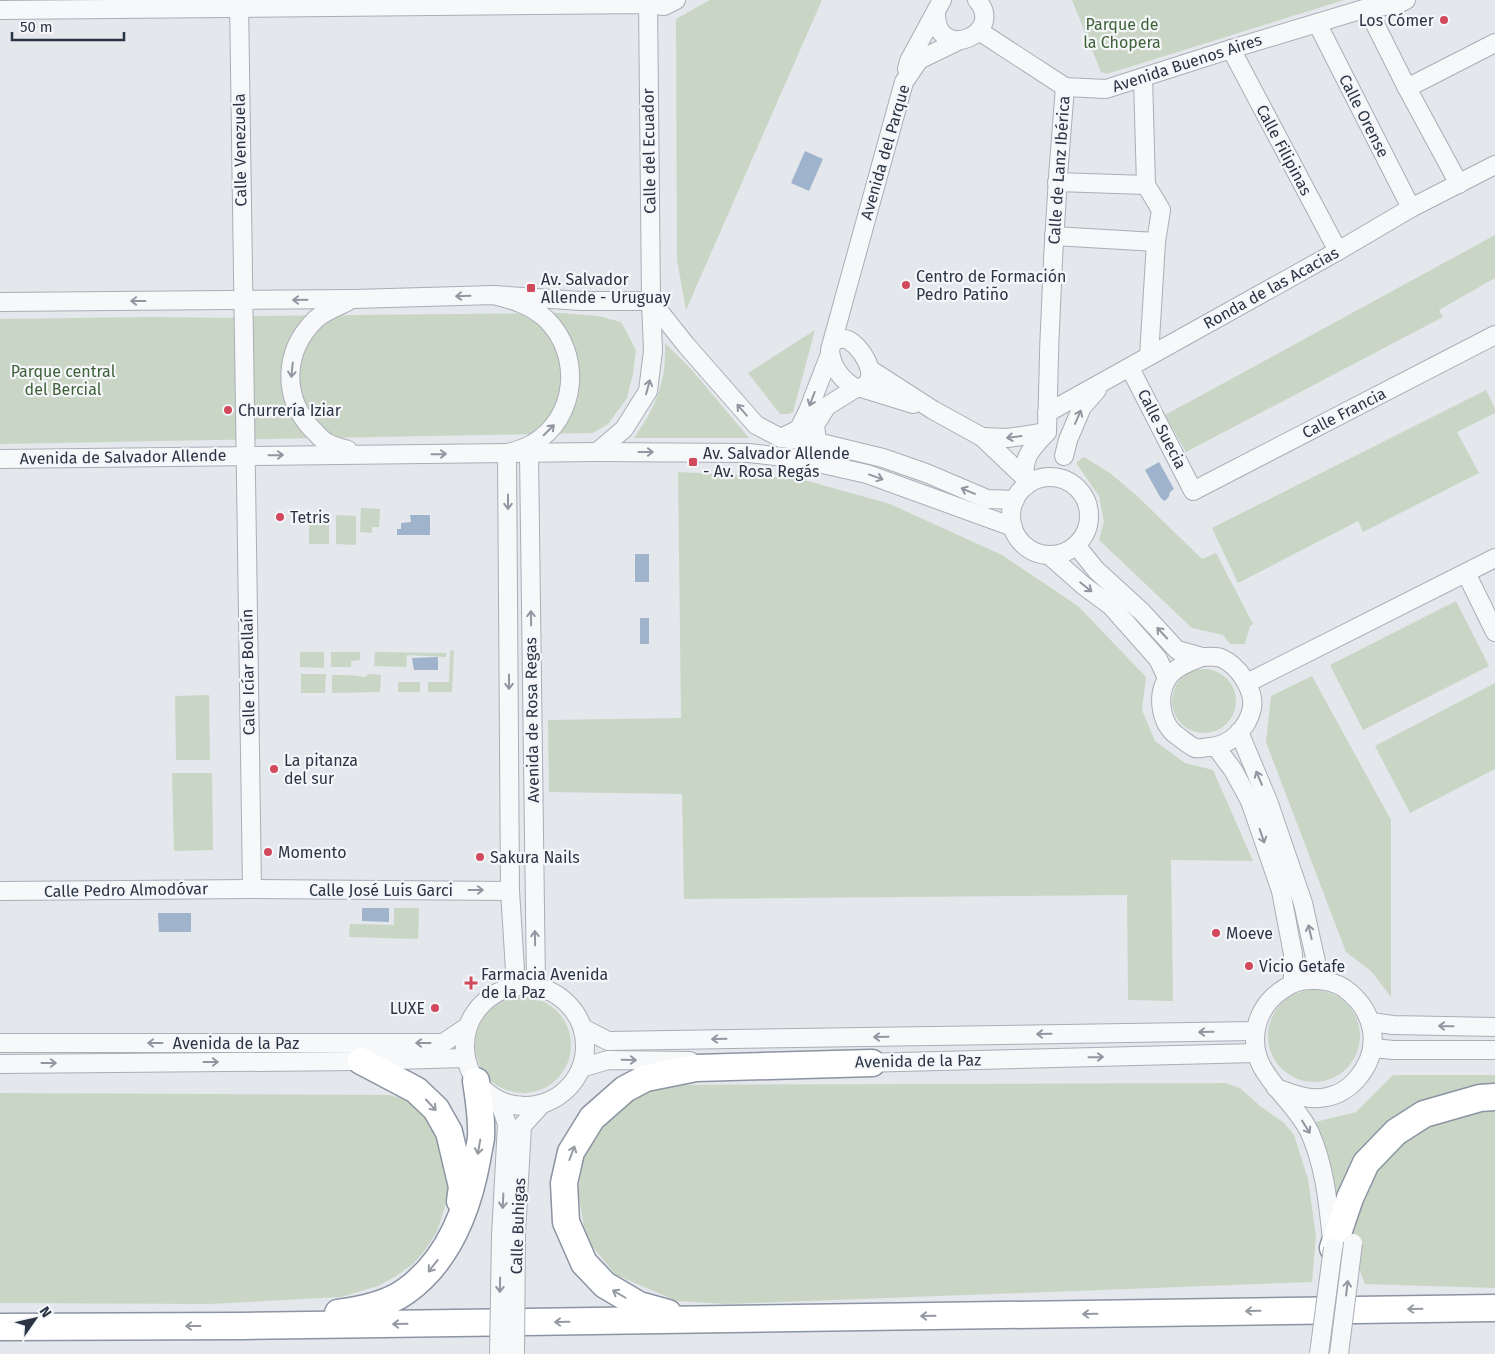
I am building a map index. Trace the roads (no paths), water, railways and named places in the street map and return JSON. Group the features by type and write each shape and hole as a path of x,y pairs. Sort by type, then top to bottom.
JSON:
{"highway":[{"path":"361,1061 416,1090 436,1109 449,1132 462,1187 458,1224"},
{"path":"716,1319 665,1312 639,1305 605,1285 584,1263 566,1222 564,1183 571,1152 576,1143 592,1118 625,1089 646,1078 696,1068 872,1063"},
{"path":"242,1326 359,1310 382,1303 405,1292 426,1274 445,1250 458,1224 472,1184 481,1138 480,1101 470,1070"},
{"path":"1343,1245 1350,1198 1366,1163 1396,1132 1424,1114 1480,1098 1495,1097"},
{"path":"1343,1245 1368,1184 1399,1150 1437,1122 1484,1110 1495,1110"},
{"path":"1464,1308 1495,1303"},
{"path":"0,1327 242,1326 1495,1308"}],"street":[{"path":"0,10 239,4 438,7 648,2 664,6 676,0"},
{"path":"978,0 984,17 979,31 1065,87"},
{"name":"Calle del Ecuador","path":"597,452 624,429 648,391 653,351 648,2"},
{"name":"Avenida Buenos Aires","path":"1065,87 1106,89 1316,23 1367,8 1399,2"},
{"name":"Calle Venezuela","path":"239,4 242,300"},
{"path":"939,6 938,26 941,32 960,40"},
{"path":"904,82 909,61 939,6"},
{"path":"1367,8 1407,88 1459,184"},
{"name":"Calle Orense","path":"1316,23 1411,208"},
{"name":"Avenida del Parque","path":"781,438 799,429 808,411 832,348 904,82 919,60 960,40 974,36 979,31"},
{"path":"1407,88 1495,43"},
{"name":"Calle Filipinas","path":"1231,49 1338,251"},
{"path":"1142,78 1146,184 1161,210 1156,242 1149,356"},
{"name":"Calle de Lanz Ibérica","path":"1047,432 1054,236 1065,87"},
{"name":"Ronda de las Acacias","path":"1047,413 1102,384 1411,208 1495,165"},
{"path":"1057,182 1146,184"},
{"path":"1054,236 1156,242"},
{"name":"Avenida del Parque","path":"846,292 846,327 852,342"},
{"name":"Avenida de Salvador Allende","path":"0,302 354,299 494,295 581,301 651,302"},
{"name":"Avenida de Salvador Allende","path":"494,295 521,302 546,319 564,344 570,373 567,401 563,412 556,422 534,443 523,449 507,453"},
{"name":"Avenida de Salvador Allende","path":"354,299 331,309 317,318 304,333 295,349 291,367 290,386 294,403 304,422 326,443 362,454"},
{"name":"Avenida de Salvador Allende","path":"242,300 246,456"},
{"path":"651,302 756,425 781,438 817,442 883,458 926,473 987,499 1015,500"},
{"name":"Calle Francia","path":"1194,491 1495,335"},
{"path":"933,410 849,384 836,369 832,348 844,338 852,342 871,370 933,410 982,437 1025,481"},
{"name":"Calle Suecia","path":"1130,368 1194,491"},
{"path":"817,442 814,425 827,406 869,381 871,370"},
{"path":"1064,456 1068,440 1082,407 1102,384"},
{"path":"982,437 1008,438 1047,432"},
{"path":"1047,432 1064,456 1075,487"},
{"path":"1025,481 1051,478 1068,482 1082,494 1088,511 1086,529 1076,545 1069,550 1049,555 1030,550 1017,536 1013,527 1012,508 1025,481 1023,471 1028,452 1047,432"},
{"name":"Avenida de Salvador Allende","path":"0,459 597,452 749,453 800,458 867,474 1013,527"},
{"name":"Avenida de Rosa Regas","path":"507,453 510,891 516,986"},
{"name":"Avenida de Rosa Regas","path":"529,453 536,986"},
{"name":"Calle Icíar Bollaín","path":"246,456 252,888"},
{"path":"1076,545 1096,570 1142,612 1177,650 1202,657 1220,658 1236,668 1247,683 1252,707 1246,723 1239,732 1231,742 1216,747 1195,748 1175,735 1163,717 1161,694 1167,678 1180,667 1202,657"},
{"path":"1049,555 1110,606 1158,659 1167,678"},
{"path":"1247,683 1495,558"},
{"path":"1466,573 1495,632"},
{"path":"1239,732 1268,801 1303,903 1320,980"},
{"path":"1216,747 1233,770 1250,801 1281,891 1293,954 1293,983"},
{"name":"Calle José Luis Garci","path":"252,888 510,891"},
{"name":"Calle Pedro Almodóvar","path":"0,891 252,888"},
{"path":"1276,1088 1306,1098 1329,1097 1350,1087 1365,1070 1373,1048 1371,1022 1360,1002 1342,987 1320,980 1293,983 1275,994 1262,1011 1255,1031 1256,1053 1265,1073 1276,1088 1288,1102 1309,1132 1324,1173 1343,1245 1339,1354"},
{"path":"516,986 536,986 558,995 577,1015 583,1028 585,1042 584,1060 576,1079 558,1097 541,1105 520,1107 499,1101 470,1070 467,1027 476,1010 492,995 516,986"},
{"path":"1371,1022 1393,1025 1495,1027"},
{"name":"Avenida de la Paz","path":"0,1043 443,1043 467,1027"},
{"name":"Avenida de la Paz","path":"583,1028 608,1041 1255,1031"},
{"path":"1373,1048 1393,1050 1495,1050"},
{"name":"Avenida de la Paz","path":"581,1068 608,1060 872,1063 1256,1053"},
{"name":"Avenida de la Paz","path":"0,1064 361,1061 470,1070"},
{"name":"Calle Buhigas","path":"499,1101 507,1124 508,1235 515,1354"},
{"name":"Calle Buhigas","path":"499,1354 508,1235 522,1126 541,1105"},
{"path":"1319,1354 1343,1245"}],"water":[{"path":"805,151 823,159 809,191 791,183"},
{"path":"1159,462 1174,489 1164,501 1145,470"},
{"path":"410,515 430,515 430,535 397,535 397,529 401,529 401,523 411,522"},
{"path":"635,554 649,554 649,582 635,582"},
{"path":"640,618 649,618 649,644 640,644"},
{"path":"438,657 438,670 414,670 412,658"},
{"path":"362,908 389,908 389,922 362,921"},
{"path":"158,913 191,913 191,932 159,932"}],"place":[{"name":"Los Cómer","path":"1444,20"},
{"name":"Centro de Formación Pedro Patiño","path":"906,285"},
{"name":"Av. Salvador Allende - Uruguay","path":"531,288"},
{"name":"Churrería Iziar","path":"228,410"},
{"name":"Av. Salvador Allende - Av. Rosa Regás","path":"693,462"},
{"name":"Tetris","path":"280,517"},
{"name":"La pitanza del sur","path":"274,769"},
{"name":"Momento","path":"268,852"},
{"name":"Sakura Nails","path":"480,857"},
{"name":"Moeve","path":"1216,933"},
{"name":"Vicio Getafe","path":"1249,966"},
{"name":"Farmacia Avenida de la Paz","path":"471,983"},
{"name":"LUXE","path":"435,1008"}],"park label":[{"name":"Parque de la Chopera","path":"1122,33"},
{"name":"Parque central del Bercial","path":"63,380"}]}
